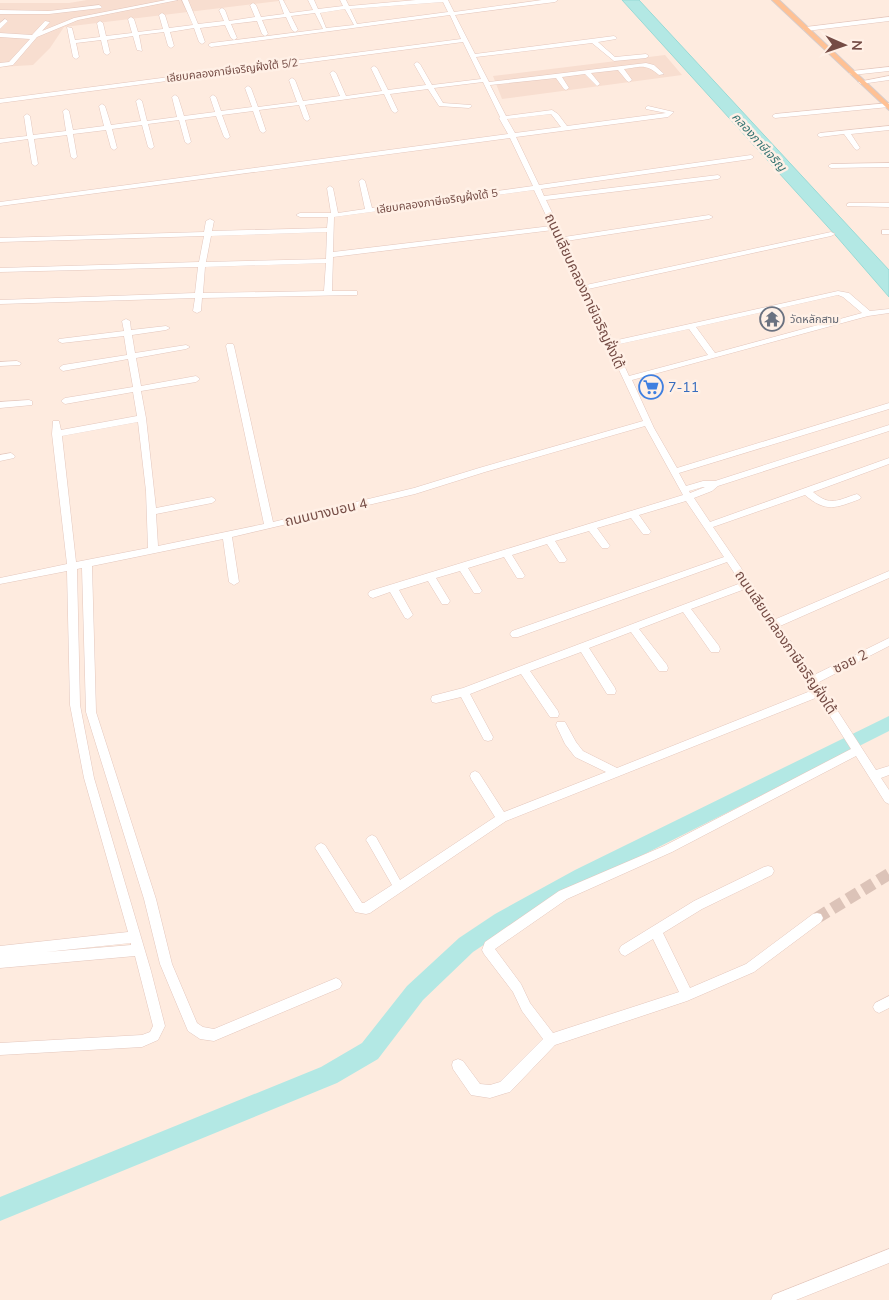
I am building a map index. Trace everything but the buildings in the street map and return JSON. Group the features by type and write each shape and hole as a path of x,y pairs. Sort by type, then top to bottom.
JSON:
{"main road":[{"path":"775,0 888,106"}],"street":[{"path":"0,12 76,12 138,0"},
{"path":"0,35 33,37 60,24 103,13 146,8 175,0"},
{"path":"185,0 202,42"},
{"path":"311,0 324,27"},
{"path":"343,0 355,23"},
{"path":"406,2 422,0"},
{"path":"72,42 347,8 374,2 445,0"},
{"name":"ถนนเลียบคลองภาษีเจริญฝั่งใต้","path":"445,0 512,135 582,288 647,423 686,494 775,624 889,799"},
{"path":"211,45 555,0"},
{"path":"281,1 295,30"},
{"path":"374,2 380,11"},
{"path":"406,2 414,16"},
{"path":"252,4 265,34"},
{"path":"223,5 227,22 234,38"},
{"path":"103,13 107,53"},
{"path":"162,15 171,46"},
{"path":"131,19 140,50"},
{"path":"806,29 889,19"},
{"path":"0,27 5,21"},
{"path":"0,66 11,64 47,22"},
{"path":"69,28 76,57"},
{"path":"473,56 614,38"},
{"name":"เลียบคลองภาษีเจริญฝั่งใต้ 5/2","path":"0,100 465,40"},
{"path":"593,40 614,58 646,56"},
{"path":"417,64 442,105 469,106"},
{"path":"0,140 430,86 526,83 649,65 661,74"},
{"path":"374,68 395,111"},
{"path":"620,68 629,80"},
{"path":"852,73 889,68"},
{"path":"587,73 597,84"},
{"path":"333,74 343,97"},
{"path":"559,77 566,88"},
{"path":"861,82 889,78"},
{"path":"292,80 307,119"},
{"path":"248,88 263,131"},
{"path":"175,97 188,142"},
{"path":"213,97 227,137"},
{"path":"139,101 151,146"},
{"path":"102,106 114,148"},
{"path":"775,116 888,106"},
{"path":"0,204 668,115 671,112 648,108"},
{"path":"66,111 74,157"},
{"path":"502,118 552,112 556,114 565,128"},
{"path":"28,116 35,164"},
{"path":"820,135 889,128"},
{"path":"846,132 857,148"},
{"name":"เลียบคลองภาษีเจริญฝั่งใต้ 5","path":"362,181 370,211 535,186 751,157"},
{"path":"831,166 889,165"},
{"path":"541,199 718,177"},
{"path":"328,294 333,216 330,188"},
{"path":"849,205 889,205"},
{"path":"300,215 333,216 370,211"},
{"path":"560,240 709,217"},
{"path":"197,311 202,264 209,234 210,220"},
{"path":"0,270 330,258 556,228"},
{"path":"0,240 331,230"},
{"path":"582,288 831,234"},
{"path":"0,302 354,293"},
{"path":"610,344 841,293 868,314"},
{"path":"627,379 868,314 889,311"},
{"path":"126,320 142,418 153,512 153,548"},
{"path":"692,327 713,356"},
{"path":"62,341 166,328"},
{"path":"230,346 269,526"},
{"path":"63,368 186,347"},
{"path":"0,364 17,363"},
{"path":"65,401 196,379"},
{"path":"0,405 29,402"},
{"path":"674,472 889,406"},
{"path":"56,434 142,418"},
{"path":"0,1049 142,1040 154,1036 159,1026 89,778 75,705 72,566 56,422"},
{"name":"ถนนบางบอน 4","path":"0,581 153,548 269,526 415,491 647,423"},
{"path":"373,594 632,513 686,494 709,489 715,484 889,428"},
{"path":"0,458 11,456"},
{"path":"708,526 889,461"},
{"path":"806,491 820,504 825,506 857,497"},
{"path":"153,512 212,500"},
{"path":"632,513 646,532"},
{"path":"591,526 604,546"},
{"path":"227,535 234,582"},
{"path":"549,539 562,560"},
{"path":"506,552 520,576"},
{"path":"515,634 730,558"},
{"path":"87,563 91,712 150,899 166,964 192,1027 200,1033 214,1035 336,984"},
{"path":"462,566 477,591"},
{"path":"775,624 889,574"},
{"path":"430,576 445,601"},
{"path":"436,699 464,692 747,584"},
{"path":"393,588 408,615"},
{"path":"685,608 715,649"},
{"path":"633,628 663,668"},
{"name":"ซอย 2","path":"812,681 889,642"},
{"path":"583,647 612,691"},
{"path":"523,669 554,714"},
{"path":"464,692 488,737"},
{"path":"321,848 359,908 366,909 502,818 614,772 820,692"},
{"path":"561,726 570,744 580,755 604,765 614,772"},
{"path":"551,1040 526,1007 518,988 488,950 489,946 563,895 668,849 854,745"},
{"path":"874,776 889,770"},
{"path":"476,776 502,818"},
{"path":"372,840 398,886"},
{"path":"625,950 698,906 768,871"},
{"path":"458,1065 476,1090 496,1092 505,1087 551,1040 687,995 750,968 817,918"},
{"path":"656,932 687,995"},
{"path":"0,952 134,937"},
{"path":"0,962 138,950"},
{"path":"778,1300 889,1256"}],"shaded area":[{"path":"87,0 287,0 64,27 50,48 33,65 0,67 0,3 69,3"},
{"path":"665,55 682,75 502,99 493,76"}],"water":[{"name":"คลองภาษีเจริญ","path":"622,0 639,0 889,270 889,297 837,237"}],"waterway":[{"path":"0,1209 329,1075 370,1051 415,993 466,945 502,921 582,876 889,723"}],"tunnel":[{"path":"817,918 889,874"}],"place":[{"name":"วัดหลักสาม","path":"772,319"},
{"name":"7-11","path":"651,387"}]}
